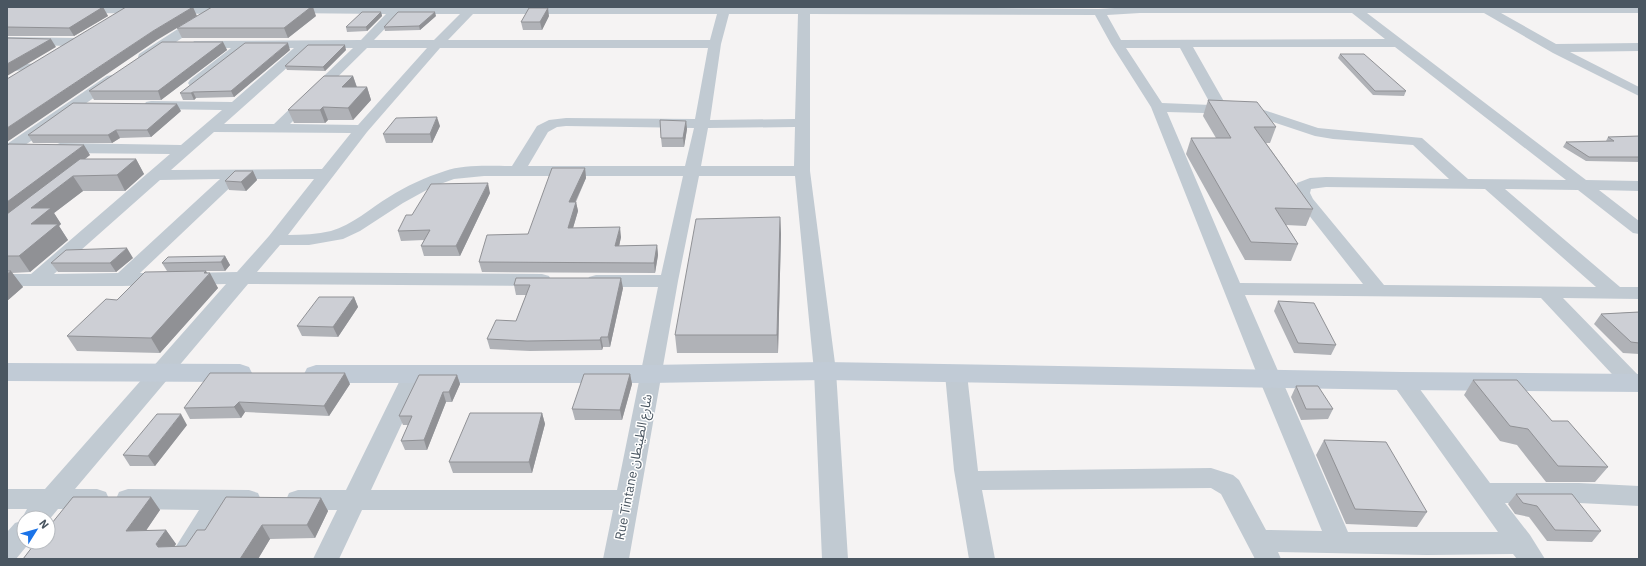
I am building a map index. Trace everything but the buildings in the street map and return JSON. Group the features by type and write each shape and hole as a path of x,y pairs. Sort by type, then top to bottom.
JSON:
{"street":[{"path":"273,11 317,9 834,9 1074,10 1099,12 1138,9 1639,10"},
{"path":"278,128 398,9"},
{"path":"42,510 275,240 362,129 436,44 471,10"},
{"name":"Rue Tintane شارع الطينطان","path":"616,559 650,374 702,124 714,44 724,10"},
{"path":"804,10 802,171 825,372 835,559"},
{"path":"1355,10 1639,228"},
{"path":"1486,10 1554,48 1639,92"},
{"path":"72,11 244,11"},
{"path":"108,22 127,11"},
{"path":"21,146 74,105 162,44 215,11"},
{"path":"1099,12 1117,44 1158,107 1270,379 1340,542"},
{"path":"59,53 90,34"},
{"path":"7,41 78,42"},
{"path":"1184,43 1221,109"},
{"path":"1117,44 1398,43"},
{"path":"162,44 714,44"},
{"path":"166,105 244,44"},
{"path":"36,280 306,44"},
{"path":"1554,48 1639,47"},
{"path":"12,80 47,60"},
{"path":"7,67 35,67"},
{"path":"74,105 97,105"},
{"path":"135,105 235,106"},
{"path":"1158,107 1221,109 1261,113 1278,118 1297,127 1333,135 1417,141 1464,184"},
{"path":"517,171 542,129 554,123 803,123"},
{"path":"209,128 362,129"},
{"path":"21,146 184,150"},
{"path":"92,163 110,149"},
{"path":"275,240 309,240 337,236 354,227 397,199 426,184 451,174 484,171 802,171"},
{"path":"156,175 326,174"},
{"path":"122,280 234,175"},
{"path":"1378,290 1305,200 1302,193 1303,186 1310,183 1326,182 1639,186"},
{"path":"1489,184 1614,292"},
{"path":"7,280 242,278 558,280"},
{"path":"582,280 669,281"},
{"path":"1233,289 1639,293"},
{"path":"1546,292 1634,386"},
{"path":"7,372 262,373"},
{"path":"294,374 650,374 825,372 1634,386"},
{"path":"326,559 414,374"},
{"path":"956,374 969,481 982,559"},
{"path":"1402,381 1526,551"},
{"path":"969,481 1211,478 1224,482 1230,487 1263,550 1340,542 1432,552 1526,551"},
{"path":"1483,493 1579,493 1639,496"},
{"path":"7,499 626,500"},
{"path":"181,559 220,499"},
{"path":"7,551 16,540"}]}
